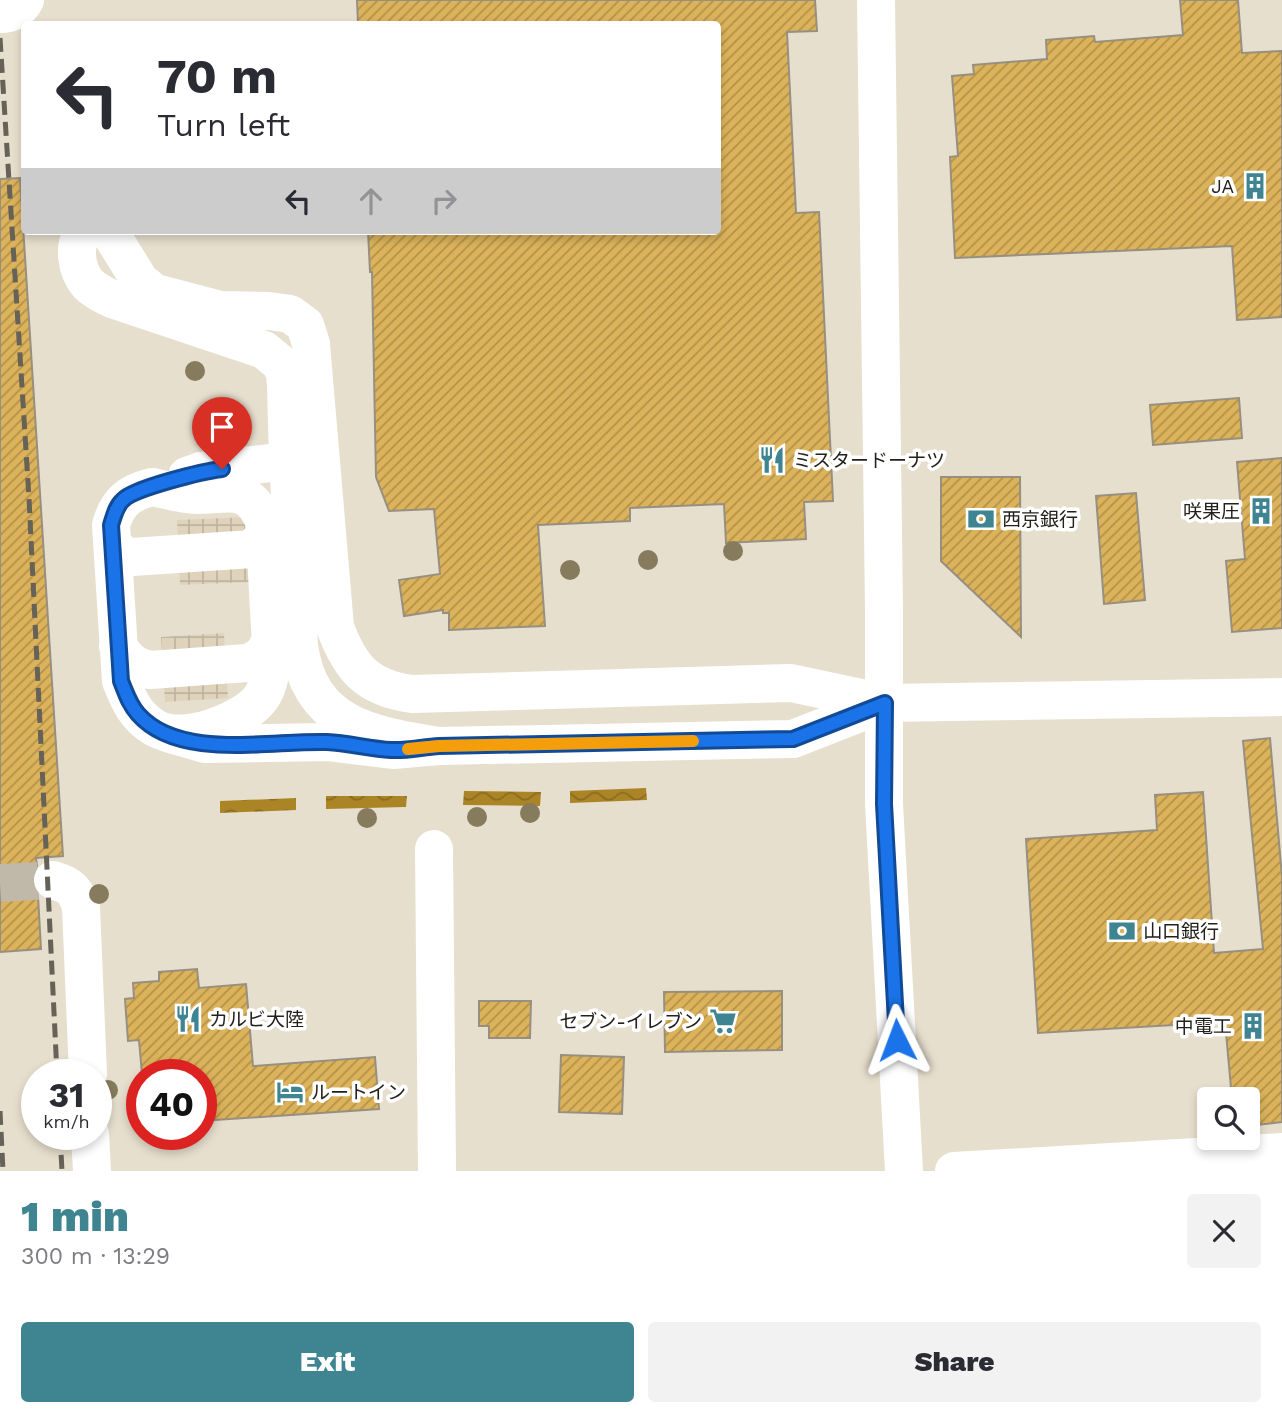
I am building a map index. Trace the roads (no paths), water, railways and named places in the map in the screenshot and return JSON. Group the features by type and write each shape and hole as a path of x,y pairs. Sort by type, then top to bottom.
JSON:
{"street":[{"path":"0,14 10,14 25,0"},
{"path":"876,0 884,804 904,1171"},
{"path":"82,235 77,243 81,273 88,284 98,292 254,346 272,355 280,363 285,373 286,386 299,645 301,664 308,683 321,701 361,730 439,746"},
{"path":"111,235 140,281 155,293 220,310 290,314 305,324 311,344 335,626 342,648 353,664 364,676 384,688 412,694 791,683 885,703 1282,697"},
{"path":"323,484 307,468 288,461 201,471 136,491 123,499 111,525 121,681 129,702 139,715 157,729 205,744 327,742 393,750 439,746 793,739 885,703"},
{"path":"152,487 196,495 225,492 240,494 249,498 258,509 264,521 265,535 272,663 269,682 262,697 248,712 211,728 167,733"},
{"path":"111,543 123,555 132,557 252,549 265,535"},
{"path":"118,646 126,659 136,666 150,670 247,663 258,659 268,648 271,637"},
{"path":"434,849 437,1171"},
{"path":"53,880 68,884 77,893 80,907 87,1059"},
{"path":"91,1150 92,1171"},
{"path":"954,1171 1282,1152"}],"water":[{"path":"646,788 647,800 570,803 570,791"},
{"path":"464,791 541,792 540,806 463,805"},
{"path":"326,796 407,796 406,807 326,809"},
{"path":"296,798 296,810 220,813 220,801"}],"tunnel":[{"path":"0,883 53,880"}],"railway":[{"path":"0,38 29,498 56,1059"},
{"path":"0,1111 3,1171"},
{"path":"61,1150 62,1171"}],"place":[{"name":"JA","path":"1255,186"},
{"name":"ミスタードーナツ","path":"772,460"},
{"name":"咲果圧","path":"1261,511"},
{"name":"西京銀行","path":"981,519"},
{"name":"山口銀行","path":"1122,931"},
{"name":"カルビ大陸","path":"188,1019"},
{"name":"セブン-イレブン","path":"723,1021"},
{"name":"中電工","path":"1253,1026"},
{"name":"ルートイン","path":"290,1092"}]}
